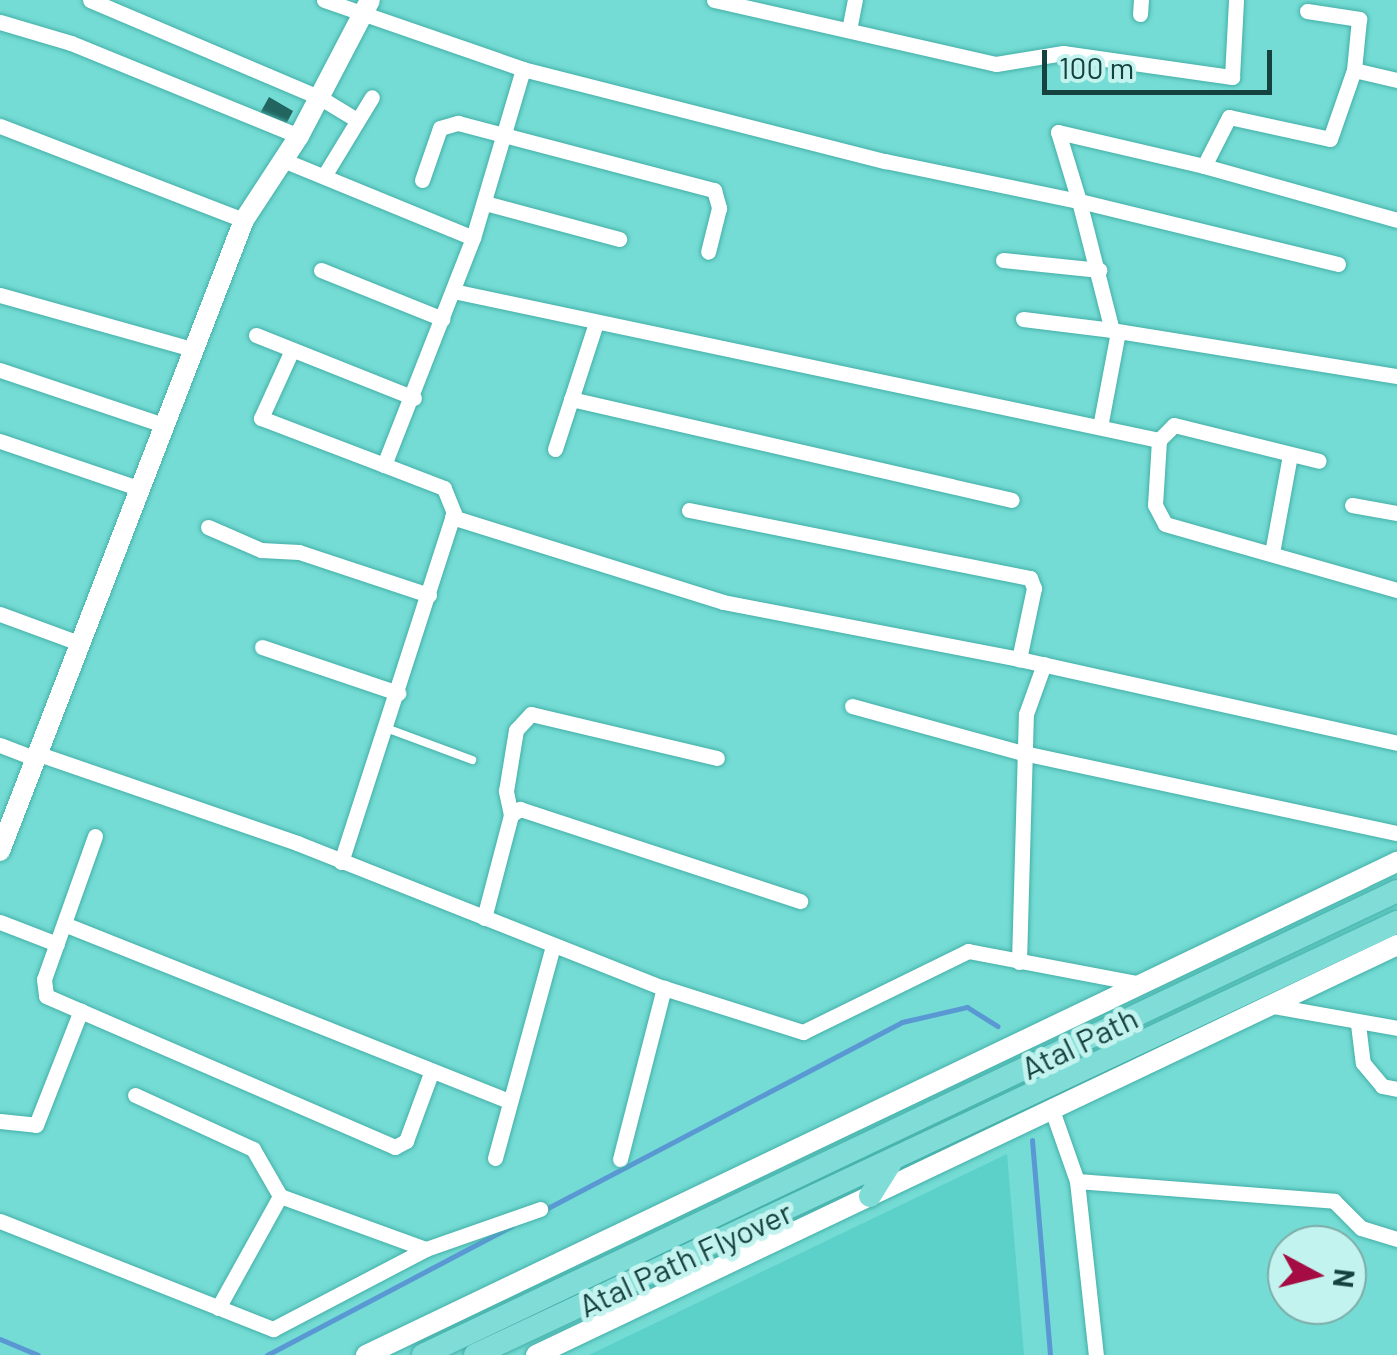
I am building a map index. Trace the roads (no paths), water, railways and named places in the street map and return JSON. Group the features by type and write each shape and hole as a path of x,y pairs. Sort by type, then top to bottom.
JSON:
{"main road":[{"name":"Atal Path","path":"762,1194 1397,891"},
{"name":"Atal Path Flyover","path":"475,1355 1397,922"},
{"path":"870,1196 893,1160"},
{"path":"734,1183 762,1194"},
{"name":"Atal Path Flyover","path":"422,1355 762,1194"}],"street":[{"path":"90,0 320,97 357,120"},
{"path":"324,0 366,8 523,70 885,162 1079,201 1338,264"},
{"path":"714,0 996,64 1063,53 1232,78 1236,0"},
{"path":"849,30 856,0"},
{"path":"0,850 244,220 298,136 366,8"},
{"path":"1204,166 1228,118 1330,139 1354,70 1359,18 1307,11"},
{"path":"0,22 72,43 298,136"},
{"path":"384,465 414,398 473,238 507,137 523,70"},
{"path":"1354,70 1397,80"},
{"path":"324,176 372,97"},
{"path":"422,180 447,122 507,137 714,190 719,208 708,252"},
{"path":"0,126 244,220"},
{"path":"1100,427 1115,331 1058,132 1204,166 1397,220"},
{"path":"283,160 473,238"},
{"path":"485,203 619,239"},
{"path":"1003,260 1099,270"},
{"path":"320,270 443,319"},
{"path":"453,291 596,326 1158,440"},
{"path":"0,295 192,349"},
{"path":"1023,319 1397,376"},
{"path":"555,449 596,326"},
{"path":"256,336 414,398"},
{"path":"292,350 261,418 444,488 453,497 452,517 429,595 340,862"},
{"path":"0,370 163,426"},
{"path":"572,398 1012,500"},
{"path":"1319,460 1174,424 1158,440 1158,520 1397,590"},
{"path":"0,440 138,488"},
{"path":"1272,553 1290,455"},
{"path":"1352,505 1397,513"},
{"path":"689,510 1030,578 1034,588 1023,753 1026,862 1020,962"},
{"path":"452,517 723,602 1030,661 1397,743"},
{"path":"208,527 262,550 299,552 429,595"},
{"path":"0,614 79,643"},
{"path":"262,647 398,693"},
{"path":"852,706 1023,753 1397,834"},
{"path":"484,918 510,814 506,792 516,730 532,714 717,758"},
{"path":"0,745 340,862 664,988 804,1032 952,954 983,952 1142,984"},
{"path":"510,814 525,810 800,900"},
{"path":"94,836 43,992 395,1147 406,1140 431,1073"},
{"path":"366,1355 734,1183 1397,862"},
{"path":"0,922 57,944"},
{"path":"64,924 508,1101"},
{"path":"536,1355 1397,944"},
{"path":"495,1158 553,946"},
{"path":"620,1158 664,988"},
{"path":"1268,1005 1397,1028"},
{"path":"0,1121 36,1125 80,1010"},
{"path":"1358,1024 1364,1063 1382,1086 1397,1089"},
{"path":"136,1095 253,1149 280,1196 426,1250"},
{"path":"1052,1110 1078,1181 1096,1355"},
{"path":"1078,1181 1334,1201 1361,1228 1397,1239"},
{"path":"218,1308 280,1196"},
{"path":"0,1220 218,1308 253,1326 281,1328 426,1250 540,1208"}],"lane":[{"path":"386,728 472,760"}],"waterway":[{"path":"544,1210 902,1022 967,1007 997,1026"},
{"path":"1032,1140 1050,1355"},
{"path":"267,1355 512,1226"},
{"path":"0,1339 38,1355"}]}
